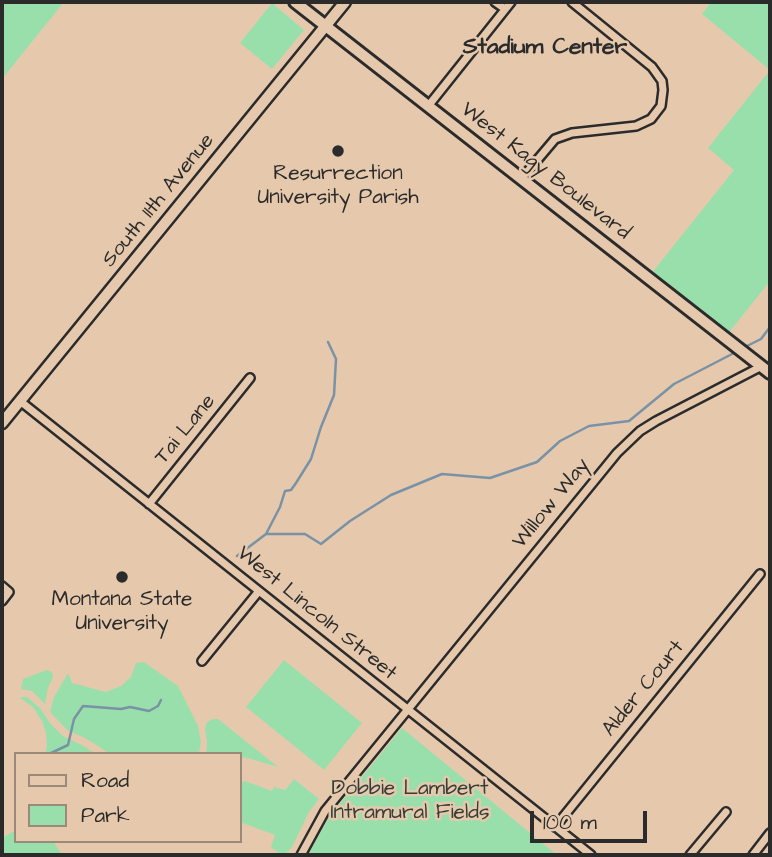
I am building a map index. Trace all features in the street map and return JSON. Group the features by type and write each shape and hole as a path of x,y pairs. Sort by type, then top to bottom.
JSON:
{"main road":[{"name":"West Kagy Boulevard","path":"295,2 766,370"}],"street":[{"name":"South 11th Avenue","path":"2,423 345,2"},
{"path":"495,2 505,9"},
{"path":"429,105 512,2"},
{"path":"522,178 555,139 572,134 636,126 651,119 661,106 662,81 652,67 572,2"},
{"name":"Willow Way","path":"301,855 325,811 617,453 656,421 766,370"},
{"name":"Tai Lane","path":"149,504 250,379"},
{"name":"West Lincoln Street","path":"20,401 591,855"},
{"name":"Alder Court","path":"555,827 760,574"},
{"path":"2,586 9,592 2,601"},
{"path":"202,662 259,591"},
{"path":"691,855 726,812"},
{"path":"753,855 770,833"}],"green space":[{"path":"2,2 64,2 2,79"},
{"path":"711,2 770,2 770,70 702,14"},
{"path":"272,3 304,30 272,69 240,43"},
{"path":"770,70 770,281 727,335 651,274 734,170 708,148"},
{"path":"284,660 362,723 324,770 246,707"},
{"path":"144,662 178,686 198,726 201,742 199,752 107,752 67,730 50,712 54,697 68,673 72,683 106,692 121,686 131,677 136,663"},
{"path":"47,670 52,672 53,677 45,704 32,691 21,689 23,679"},
{"path":"27,697 63,736 93,752 46,752 46,733 42,721 33,707 20,698"},
{"path":"218,719 278,767 242,758 242,752 206,752 207,722"},
{"name":"Dobbie Lambert Intramural Fields","path":"402,728 557,855 308,855 329,817"},
{"path":"294,779 319,799 309,812 292,847 281,855 271,847 275,835 242,823 242,782 272,791 274,787 285,790"},
{"path":"14,831 14,843 54,843 62,855 2,855 2,838"}],"waterway":[{"path":"747,346 761,339 770,327"},
{"path":"266,534 285,491 291,490 311,459 334,395 336,359 328,342"},
{"path":"237,556 266,534 305,534 321,544 350,521 391,495 442,474 490,478 537,462 560,441 589,426 629,421 674,384 734,353"},
{"path":"53,752 68,745 74,719 83,706 121,709 130,707 149,711 158,706 161,700"}],"place":[{"name":"Resurrection University Parish","path":"338,151"},
{"name":"Montana State University","path":"122,577"}],"district":[{"name":"Stadium Center","path":"545,48"}]}
